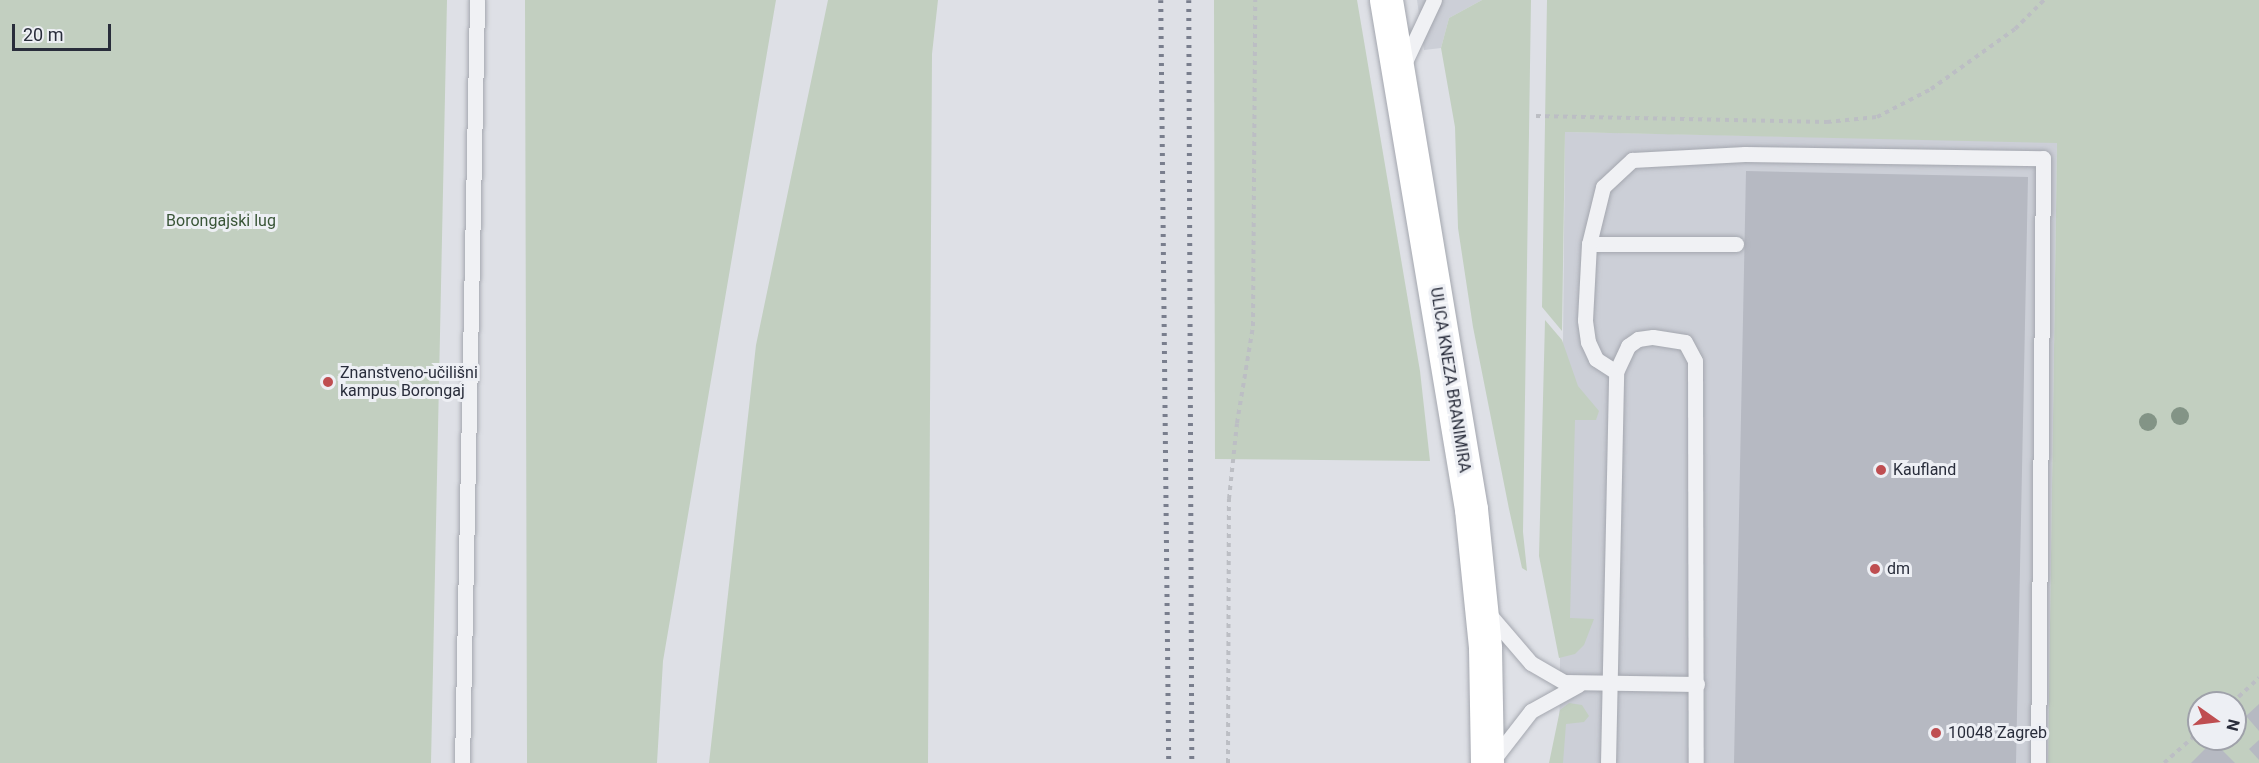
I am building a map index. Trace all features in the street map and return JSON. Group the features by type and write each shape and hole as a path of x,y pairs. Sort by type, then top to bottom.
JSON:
{"main road":[{"name":"ULICA KNEZA BRANIMIRA","path":"1386,0 1458,424 1481,604 1489,763"}],"lane":[{"path":"462,763 477,0"},
{"path":"1399,77 1434,0"},
{"path":"1616,372 1596,359 1588,342 1585,320 1589,244 1603,187 1632,160 1745,154 2043,158 2038,763"},
{"path":"1589,244 1736,244"},
{"path":"1608,763 1616,372 1628,346 1638,339 1685,342 1695,361 1696,763"},
{"path":"1481,604 1531,663 1550,675 1578,685 1697,684"},
{"path":"1489,763 1501,745 1531,711 1578,685"}],"path":[{"path":"1228,763 1230,499 1237,423 1253,327 1256,0"},
{"path":"1536,116 1827,122 1877,117 1931,89 2015,29 2044,0"},
{"path":"2245,691 2259,678"},
{"path":"2164,763 2187,743"}],"shaded area":[{"path":"1417,0 1482,0 1449,18 1441,48 1424,50"},
{"path":"1565,132 2057,142 2048,763 1559,763"}],"green space":[{"name":"Borongajski lug","path":"0,0 447,0 431,763 0,763"},
{"path":"525,0 776,0 663,661 657,763 527,763"},
{"path":"828,0 938,0 932,54 928,763 709,763 756,345"},
{"path":"1214,0 1357,0 1420,371 1430,461 1215,459"},
{"path":"1482,0 1531,0 1523,532 1527,571 1522,568 1473,327 1458,228 1455,127 1441,48 1449,18"},
{"path":"1547,0 2259,0 2259,763 2048,763 2057,143 1565,132 1562,331 1542,307"},
{"path":"1545,320 1562,340 1578,386 1599,411 1596,420 1575,420 1570,618 1594,619 1584,645 1575,654 1559,658 1539,556"},
{"path":"1569,703 1582,705 1589,716 1584,722 1566,724 1563,763 1549,763 1560,710"}],"building":[{"name":"Kaufland","path":"1746,171 2028,177 2016,763 1734,763"},
{"path":"2259,704 2259,731 2247,717"},
{"path":"2259,740 2259,760 2249,749"},
{"path":"2203,751 2223,751 2235,763 2191,763"}],"railway":[{"path":"1161,0 1169,763"},
{"path":"1189,0 1192,763"}],"place":[{"name":"Znanstveno-učilišni kampus Borongaj","path":"328,382"},
{"name":"Kaufland","path":"1881,470"},
{"name":"dm","path":"1875,569"},
{"name":"10048 Zagreb","path":"1936,733"}]}
